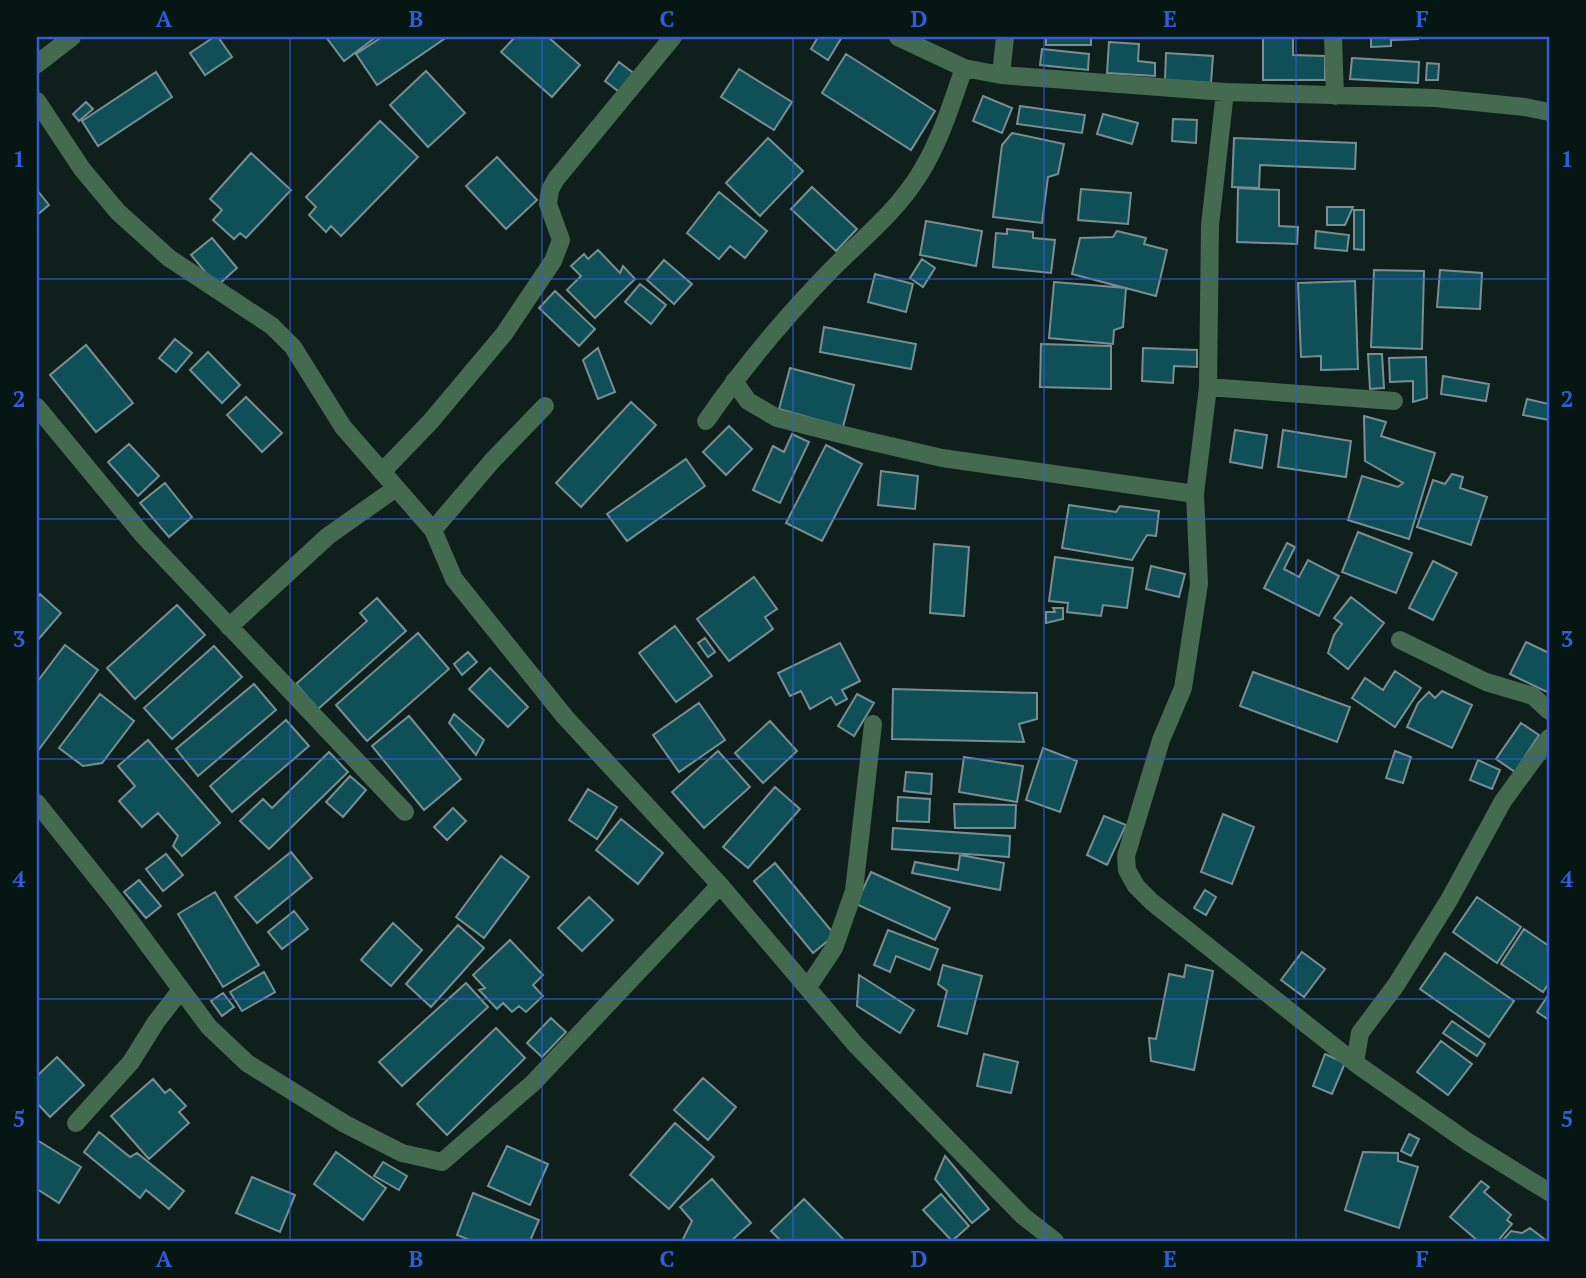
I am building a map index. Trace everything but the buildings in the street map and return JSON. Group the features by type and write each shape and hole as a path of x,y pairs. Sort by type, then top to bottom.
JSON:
{"street":[{"path":"37,64 72,37"},
{"path":"382,472 431,421 503,334 553,261 561,240 548,204 550,190 556,179 673,37"},
{"path":"898,37 964,68 1000,75 1225,92 1435,98 1549,112"},
{"path":"1000,75 1004,37"},
{"path":"1333,37 1335,96"},
{"path":"706,421 734,381 779,326 886,217 918,177 940,136 964,68"},
{"path":"1225,92 1210,225 1208,387 1195,494 1199,584 1183,688 1161,740 1130,836 1126,870 1136,886 1152,902 1330,1044 1468,1142 1549,1192"},
{"path":"37,101 82,169 118,212 169,258 272,326 293,347 343,427 433,530 454,579 565,717 720,885 855,1044 1023,1216 1055,1241"},
{"path":"734,381 748,401 777,418 860,439 942,458 1195,494"},
{"path":"1208,387 1394,401"},
{"path":"433,530 492,461 545,406"},
{"path":"37,407 142,534 405,812"},
{"path":"229,628 328,536 397,488"},
{"path":"1399,640 1486,682 1533,696 1549,711"},
{"path":"808,988 834,948 854,891 873,724"},
{"path":"1355,1063 1360,1033 1396,985 1442,911 1503,801 1549,738"},
{"path":"37,803 117,903 209,1027 247,1063 345,1124 402,1153 442,1162 533,1083 720,885"},
{"path":"76,1123 131,1062 156,1022 180,991"},
{"path":"1330,1044 1360,1033"}]}
